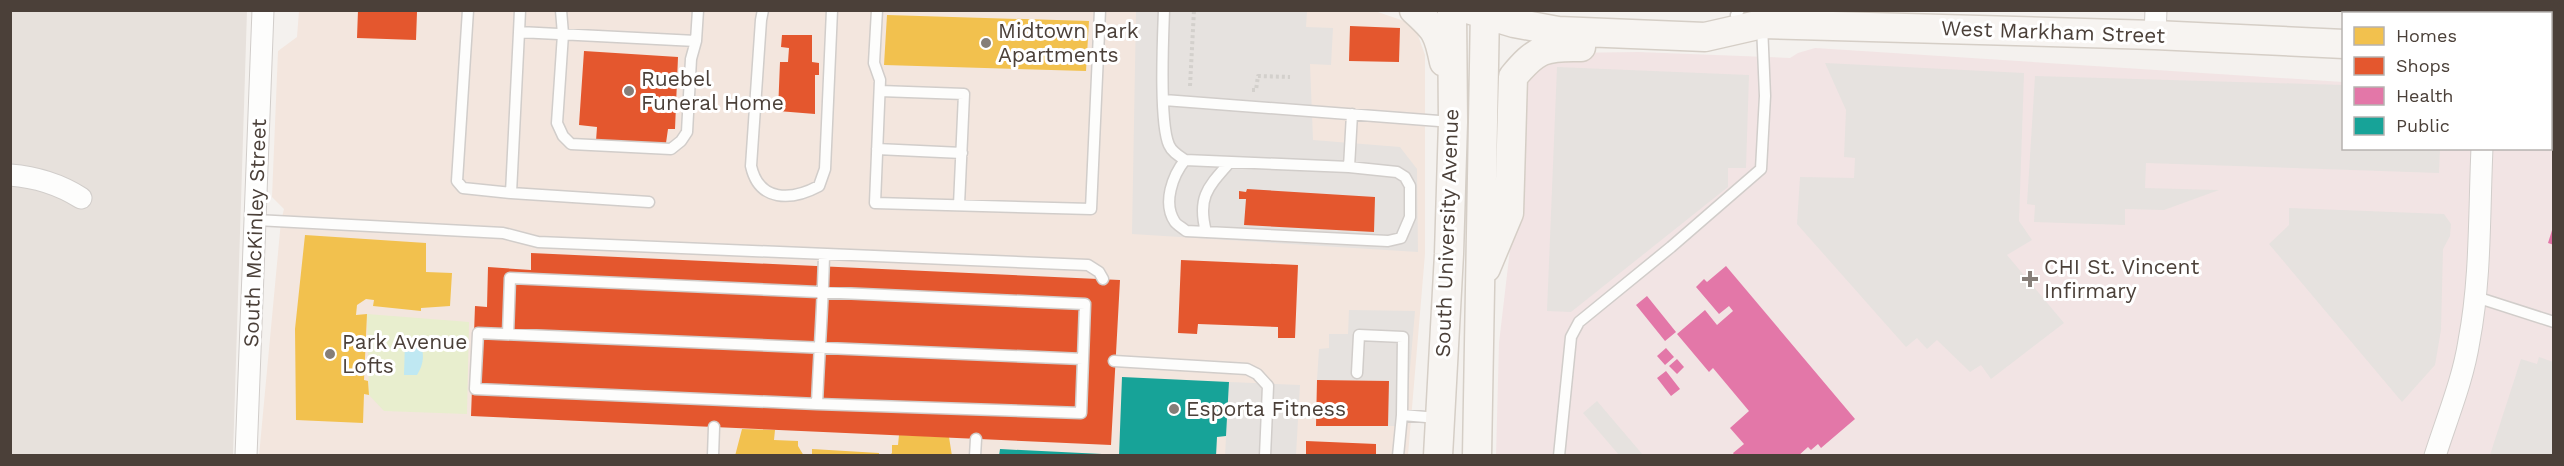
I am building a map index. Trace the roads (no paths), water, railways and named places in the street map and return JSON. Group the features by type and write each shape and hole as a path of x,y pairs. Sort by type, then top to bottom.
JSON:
{"main road":[{"path":"1414,10 1432,25 1440,44 1453,112"},
{"name":"South University Avenue","path":"1438,456 1449,255 1453,112 1452,10"},
{"name":"South University Avenue","path":"1477,456 1481,281 1481,12"},
{"name":"West Markham Street","path":"1481,12 1558,31 1705,38 1741,15 1793,18 2156,23 2342,44"},
{"path":"1481,281 1509,213 1513,77 1526,61 1539,50 1555,46 1669,47 1705,38"}],"street":[{"name":"South McKinley Street","path":"246,456 263,10"},
{"path":"2435,456 2464,364 2476,297 2482,150"},
{"path":"10,175 56,184 81,198"}],"lane":[{"path":"468,10 457,181 463,188 649,202"},
{"path":"511,193 520,10"},
{"path":"561,10 563,34 557,123 563,136 571,144 671,149 687,132 691,59 696,41 698,10"},
{"path":"763,10 751,166 754,179 760,188 778,195 804,195 819,186 825,169 832,10"},
{"path":"877,10 874,63 880,80 880,91 875,202 1091,208 1100,10"},
{"path":"1164,10 1164,100 1169,145 1174,152 1185,160 1387,170 1405,177 1410,186 1410,217 1401,237 1388,241 1186,231 1175,222 1170,207 1171,186 1176,172 1185,160"},
{"path":"1559,456 1571,337 1579,322 1671,248 1761,169 1765,96 1741,15"},
{"path":"519,32 696,41"},
{"path":"880,91 964,94 959,205"},
{"path":"1164,100 1352,114 1453,112"},
{"path":"1349,167 1352,114"},
{"path":"877,149 962,153"},
{"path":"1206,231 1201,210 1202,200 1212,182 1230,162"},
{"path":"256,220 503,233 538,242 1088,266 1099,272 1103,279"},
{"path":"818,404 824,254"},
{"path":"508,334 510,278 1085,304 1083,359 1081,413 476,389 478,333 1083,359"},
{"path":"2476,297 2553,322"},
{"path":"1356,373 1359,335 1403,337 1402,415 1398,456"},
{"path":"1114,361 1247,369 1257,374 1268,386 1265,456"},
{"path":"1402,415 1440,418"},
{"path":"713,456 714,427"},
{"path":"975,456 976,439"}],"water":[{"path":"405,341 419,341 421,345 423,358 417,375 404,375"}],"place":[{"name":"Midtown Park Apartments","path":"986,43"},
{"name":"Ruebel Funeral Home","path":"629,91"},
{"name":"CHI St. Vincent Infirmary","path":"2030,279"},
{"name":"Park Avenue Lofts","path":"330,354"},
{"name":"Esporta Fitness","path":"1174,409"}]}
